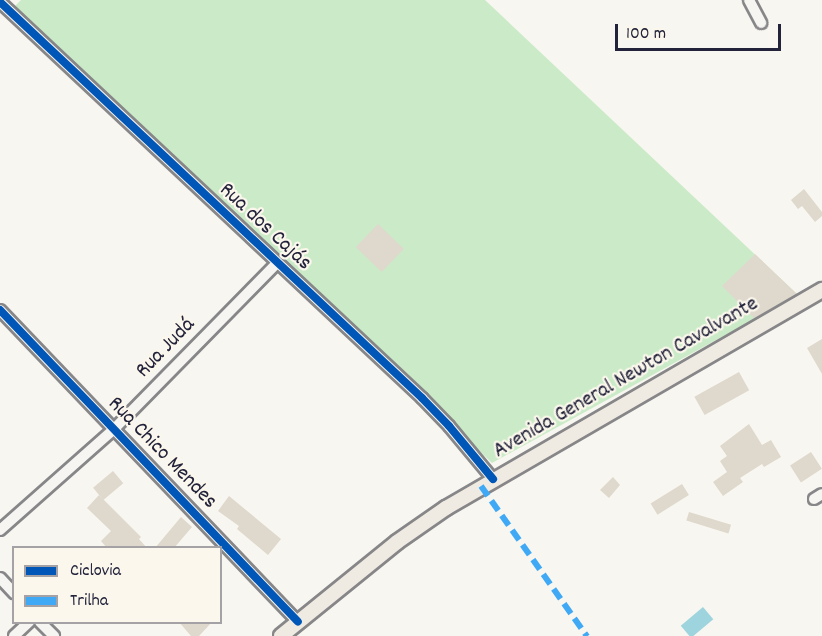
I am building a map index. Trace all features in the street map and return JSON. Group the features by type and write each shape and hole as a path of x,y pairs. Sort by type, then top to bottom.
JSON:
{"main road":[{"name":"Avenida General Newton Cavalvante","path":"281,636 406,535 493,479 822,290"}],"street":[{"path":"749,0 761,23"},
{"name":"Rua dos Cajás","path":"6,3 449,426 493,479"},
{"name":"Rua Judá","path":"0,530 114,429 278,262"},
{"name":"Rua Chico Mendes","path":"0,310 298,622"},
{"path":"0,578 12,591"},
{"path":"14,636 26,624"},
{"path":"42,624 54,636"}],"green space":[{"path":"21,0 485,0 798,295 492,463 275,251 13,8"}],"water":[{"path":"703,607 713,619 693,636 689,636 681,626"}],"building":[{"path":"804,189 822,212 822,216 815,222 802,206 798,209 791,200"},
{"path":"378,224 404,249 382,272 356,247"},
{"path":"755,254 797,294 755,319 722,286"},
{"path":"822,339 822,374 807,348"},
{"path":"739,372 749,390 705,415 694,397"},
{"path":"749,424 762,445 771,440 781,457 764,467 762,464 740,478 743,482 723,496 713,482 727,472 720,461 727,456 720,446"},
{"path":"811,452 822,469 801,482 790,466"},
{"path":"113,471 123,483 103,500 93,488"},
{"path":"613,477 620,485 609,498 600,490"},
{"path":"682,484 689,495 658,515 651,504"},
{"path":"99,495 141,537 139,539 145,546 105,546 101,541 111,531 87,508"},
{"path":"229,496 281,539 268,555 237,529 239,526 218,511"},
{"path":"689,512 731,525 728,533 686,521"},
{"path":"181,517 192,527 176,546 157,546"},
{"path":"181,624 210,624 199,636 191,636"}],"marked path":[{"path":"481,486 587,636"}],"cycle path":[{"path":"0,2 422,398 449,426 493,479"},
{"path":"0,310 298,622"}]}
